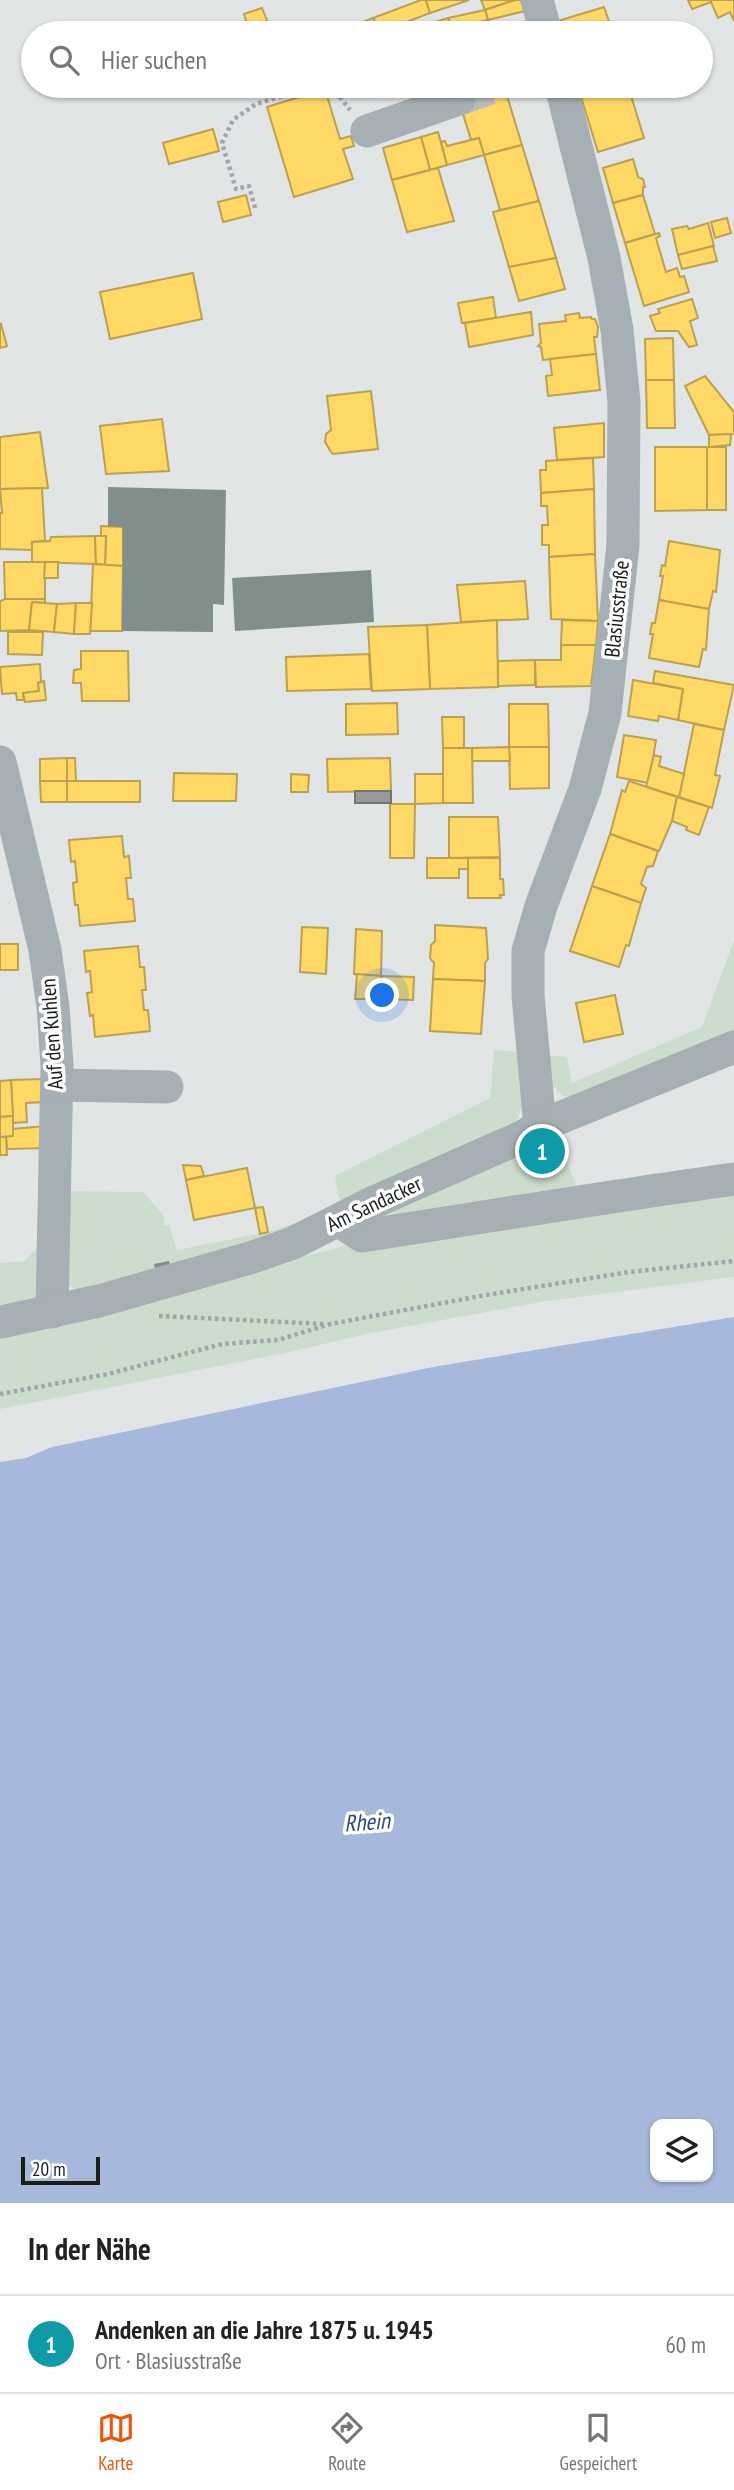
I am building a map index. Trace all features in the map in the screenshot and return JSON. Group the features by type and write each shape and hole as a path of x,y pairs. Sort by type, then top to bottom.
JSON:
{"street":[{"path":"537,0 543,21"},
{"name":"Blasiusstraße","path":"540,1126 528,996 528,951 541,906 585,789 605,713 624,531 624,402 617,330 604,258 564,98"},
{"path":"366,131 459,99"},
{"name":"Auf den Kuhlen","path":"0,762 45,950 53,1007 57,1085 52,1312"},
{"name":"Am Sandacker","path":"0,1322 52,1312 253,1257 339,1221 374,1202 524,1136 540,1126 734,1046"},
{"path":"57,1085 167,1087"},
{"path":"339,1221 362,1236 734,1179"}],"path":[{"path":"256,208 249,186 236,189 222,143 233,120 256,104 276,98"},
{"path":"0,1394 108,1374 222,1344 278,1340 330,1324 486,1295 629,1272 734,1261"},
{"path":"149,1314 330,1324"}],"green space":[{"path":"734,940 734,1037 577,1097 563,1096 551,1084 547,1055 567,1057 572,1083 702,1027"},
{"path":"494,1050 523,1052 524,1102 517,1120 503,1133 309,1228 80,1292 65,1282 62,1191 143,1192 164,1216 164,1226 169,1225 177,1250 268,1232 304,1220 340,1201 335,1176 490,1098"},
{"path":"555,1133 580,1193 378,1227 367,1212"},
{"path":"734,1187 734,1277 547,1301 371,1333 285,1353 0,1409 0,1331 349,1245"},
{"path":"47,1235 41,1292 29,1306 0,1312 0,1263 25,1261"}],"water":[{"name":"Rhein","path":"734,1317 734,2203 0,2203 0,1462 26,1458 52,1447 433,1367"}],"building: Wohnen":[{"path":"421,0 426,0 430,13 409,21 375,21 373,18"},
{"path":"426,0 469,0 430,13"},
{"path":"481,0 515,0 485,10"},
{"path":"521,0 525,11 488,20 485,10"},
{"path":"688,0 734,0 734,21 730,12 718,18 711,2 692,9"},
{"path":"604,7 609,21 558,21"},
{"path":"262,8 267,21 246,21 244,14"},
{"path":"485,10 488,20 449,21 448,18"},
{"path":"296,98 328,98 340,139 351,136 354,146 343,149 353,179 294,197 267,107"},
{"path":"462,98 508,98 522,145 484,155 479,138 471,140 460,104"},
{"path":"581,98 632,98 644,138 598,152"},
{"path":"213,129 219,151 169,164 163,143"},
{"path":"438,132 447,165 430,170 421,137"},
{"path":"421,137 430,170 392,180 383,148"},
{"path":"479,138 484,155 447,165 441,142 445,141 447,146"},
{"path":"522,145 539,201 500,210 484,155"},
{"path":"633,159 638,177 643,179 643,195 613,203 603,168"},
{"path":"438,168 454,221 407,232 392,180"},
{"path":"246,195 251,215 223,222 218,202"},
{"path":"643,195 655,234 625,243 613,203"},
{"path":"539,201 556,258 509,267 493,212"},
{"path":"727,218 731,233 715,238 711,222"},
{"path":"708,223 714,246 678,255 672,229 687,226 689,229"},
{"path":"659,233 660,236 656,238 666,272 677,268 680,277 684,276 689,292 644,306 625,243"},
{"path":"713,246 717,261 682,269 678,255"},
{"path":"556,258 565,289 519,301 509,267"},
{"path":"193,273 202,319 110,339 100,292"},
{"path":"493,297 496,318 462,323 458,303"},
{"path":"692,299 698,318 690,321 697,345 689,347 678,331 656,331 650,316 660,313 658,309"},
{"path":"531,312 533,335 469,347 465,323"},
{"path":"579,313 580,318 595,319 598,327 597,337 594,337 596,354 543,360 541,347 538,346 541,343 539,324 566,321 565,315"},
{"path":"0,325 7,346 0,348"},
{"path":"673,338 674,380 646,380 645,339"},
{"path":"596,354 600,390 548,396 546,376 552,375 550,359"},
{"path":"705,376 734,412 734,434 709,435 685,386"},
{"path":"646,380 674,380 675,428 647,428"},
{"path":"371,391 378,449 333,454 325,442 326,434 331,430 327,396"},
{"path":"162,419 169,471 106,474 100,426"},
{"path":"604,423 604,457 557,460 554,428"},
{"path":"40,432 48,488 0,489 0,437"},
{"path":"731,434 730,445 709,447 709,435"},
{"path":"655,447 707,447 707,510 655,511"},
{"path":"707,447 726,447 726,510 707,510"},
{"path":"593,458 594,489 541,493 540,470 546,470 546,461"},
{"path":"42,488 45,541 32,542 32,550 0,549 0,489"},
{"path":"594,489 595,554 549,557 549,545 542,545 542,525 548,525 547,506 541,506 541,493"},
{"path":"101,526 123,527 123,566 105,565 106,536 101,536"},
{"path":"95,536 96,564 32,562 32,542 50,541 51,537"},
{"path":"95,536 106,536 105,565 96,564"},
{"path":"669,541 720,550 716,592 713,591 709,609 659,600 663,576 660,576 662,565 665,566"},
{"path":"595,554 598,621 551,619 549,557"},
{"path":"4,562 45,562 45,599 5,599"},
{"path":"45,562 58,562 58,578 44,578"},
{"path":"93,564 123,566 122,631 90,631"},
{"path":"525,581 528,619 461,622 457,585"},
{"path":"45,599 45,603 32,602 29,630 0,631 0,601"},
{"path":"659,600 709,609 706,650 703,649 699,667 649,658 653,634 650,634"},
{"path":"32,602 57,604 54,632 29,630"},
{"path":"76,603 74,634 54,632 57,604"},
{"path":"76,603 92,603 90,634 74,634"},
{"path":"497,620 498,687 430,689 427,625"},
{"path":"562,620 598,621 596,645 561,645"},
{"path":"427,625 430,689 372,691 368,627"},
{"path":"8,632 43,632 42,655 8,654"},
{"path":"561,645 596,645 591,686 536,687 535,660 561,660"},
{"path":"81,651 128,651 129,701 82,701 81,683 73,683 74,670 81,669"},
{"path":"369,654 371,689 287,691 286,657"},
{"path":"535,660 535,685 498,686 498,661"},
{"path":"40,664 39,691 23,693 24,700 17,700 16,693 2,694 0,667"},
{"path":"655,671 734,685 724,730 678,720 683,689 653,683"},
{"path":"633,680 683,689 678,720 659,716 658,721 628,716"},
{"path":"44,681 46,700 25,702 23,693 39,691 38,683"},
{"path":"397,703 398,734 346,735 346,704"},
{"path":"509,704 548,704 549,747 509,747"},
{"path":"442,717 464,717 464,748 443,748"},
{"path":"694,724 724,730 715,775 720,776 712,808 679,797"},
{"path":"624,735 656,740 649,783 617,777"},
{"path":"509,747 549,747 549,788 510,789"},
{"path":"509,747 510,761 472,761 472,748"},
{"path":"443,748 472,748 473,803 443,803"},
{"path":"654,755 661,757 659,766 684,774 679,797 646,787"},
{"path":"67,758 67,781 40,781 40,759"},
{"path":"67,758 75,758 76,781 67,781"},
{"path":"390,758 391,791 328,792 327,759"},
{"path":"174,773 237,774 236,801 173,801"},
{"path":"291,774 309,775 308,792 291,792"},
{"path":"415,774 443,774 443,803 415,804"},
{"path":"40,781 67,781 67,802 41,802"},
{"path":"67,781 140,781 140,802 67,802"},
{"path":"629,781 677,797 672,821 659,851 610,834 622,790 625,792"},
{"path":"677,797 709,807 699,835 672,821"},
{"path":"390,804 415,804 414,858 390,858"},
{"path":"449,817 498,817 500,857 449,858"},
{"path":"610,834 658,851 653,866 647,867 641,884 646,888 641,903 592,886"},
{"path":"122,836 124,857 129,856 131,878 126,878 128,899 133,899 135,921 80,926 73,883 77,882 75,861 71,862 69,840"},
{"path":"427,858 468,858 468,869 459,869 459,878 427,878"},
{"path":"468,858 500,858 500,879 503,879 504,895 500,895 501,898 468,898"},
{"path":"592,886 641,903 629,946 626,945 619,967 570,951"},
{"path":"435,925 486,928 488,959 485,963 485,981 433,979 434,963 430,958 431,945 435,941"},
{"path":"302,927 328,928 326,974 300,972"},
{"path":"356,929 382,931 381,976 354,974"},
{"path":"0,944 18,944 18,970 0,970"},
{"path":"138,946 140,967 144,967 144,1010 148,1010 150,1031 95,1037 87,993 92,992 90,971 86,972 84,951"},
{"path":"357,974 381,976 379,999 355,999"},
{"path":"381,976 414,977 413,1000 380,999"},
{"path":"433,979 485,981 481,1034 430,1031"},
{"path":"615,995 623,1034 584,1042 576,1003"},
{"path":"43,1079 44,1102 26,1103 27,1122 13,1123 11,1080"},
{"path":"11,1080 13,1116 0,1117 0,1081"},
{"path":"13,1116 13,1136 0,1137 0,1117"},
{"path":"45,1126 47,1148 7,1149 6,1137 13,1136 13,1129"},
{"path":"0,1137 6,1137 7,1155 0,1155"},
{"path":"183,1165 201,1166 204,1176 186,1180"},
{"path":"247,1168 255,1208 194,1220 186,1180"},
{"path":"263,1207 268,1232 260,1234 255,1208"}],"building: Industrie":[{"path":"355,791 391,791 391,803 355,803"}],"building: Sonstige":[{"path":"108,487 226,490 224,605 213,604 213,632 122,631 123,527 108,526"},
{"path":"371,570 374,622 235,631 232,578"},
{"path":"169,1261 170,1266 155,1269 154,1264"}],"place":[{"name":"Andenken an die Jahre 1875 u. 1945","path":"542,1151"}]}
